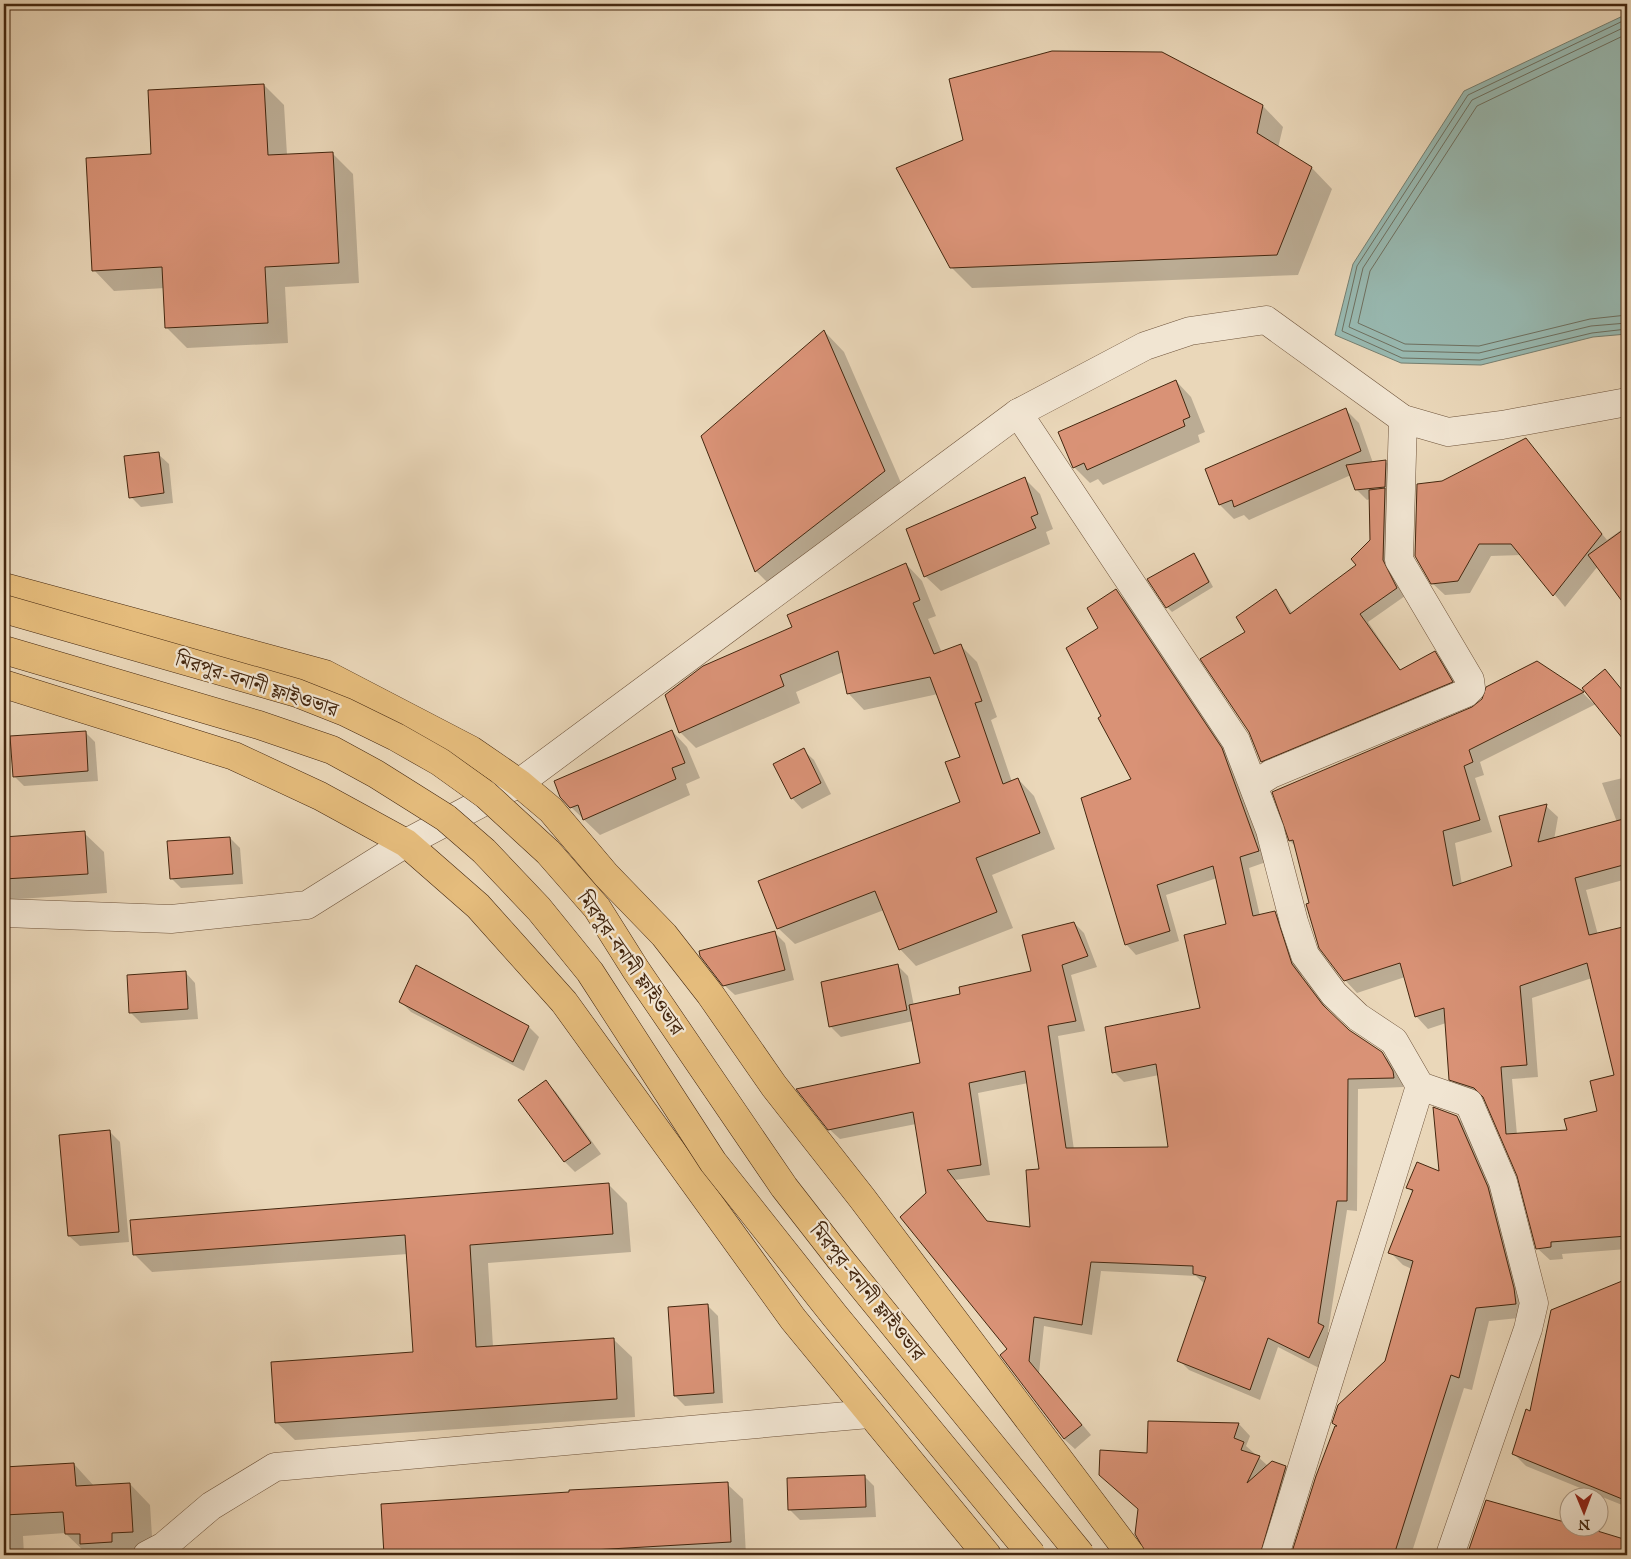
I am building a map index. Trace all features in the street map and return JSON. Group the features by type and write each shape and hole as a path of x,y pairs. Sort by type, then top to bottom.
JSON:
{"main road":[{"path":"4,587 325,674 471,750 519,783 551,810 606,875 664,935 710,994 774,1086 862,1198 1131,1555"},
{"name":"মিরপুর-বনানী ফ্লাইওভার","path":"4,609 297,693 345,712 396,737 440,762 486,795 548,852 597,908 636,970 784,1187 840,1259 1081,1555"},
{"name":"মিরপুর-বনানী ফ্লাইওভার","path":"4,650 259,725 332,750 376,774 446,818 484,851 539,909 590,972 713,1162 835,1316 1032,1555"},
{"path":"4,684 234,756 320,796 406,843 478,906 564,1002 793,1319 869,1414 987,1555"}],"street":[{"path":"4,913 171,919 307,905 406,843 519,783 1018,413 1145,346 1190,331 1266,320 1403,419 1448,432 1502,426 1627,402"},
{"path":"1018,413 1236,741 1270,830 1294,922 1305,955 1334,994 1358,1017 1394,1041 1420,1086 1469,1102 1503,1182 1534,1303 1528,1329 1450,1555"},
{"path":"1254,785 1271,774 1466,693 1471,688 1470,680 1399,560 1403,419"},
{"path":"1275,1555 1420,1086"},
{"path":"147,1555 164,1546 211,1506 275,1467 869,1414"}],"water":[{"path":"1627,14 1627,334 1593,337 1481,365 1401,363 1335,335 1353,264 1464,91"}],"building":[{"path":"1052,51 1162,52 1263,105 1257,133 1312,167 1277,255 950,268 896,168 963,140 949,79"},
{"path":"264,84 268,155 333,152 339,263 265,267 268,323 165,328 162,267 92,271 86,158 151,154 148,90"},
{"path":"824,330 885,471 755,572 701,436"},
{"path":"1176,380 1190,417 1183,420 1185,426 1087,470 1084,463 1073,468 1058,432"},
{"path":"1346,408 1361,451 1234,507 1232,500 1219,505 1205,469"},
{"path":"1526,438 1602,534 1553,596 1511,544 1479,544 1458,581 1431,584 1415,556 1417,484 1442,481"},
{"path":"159,452 164,493 129,498 124,456"},
{"path":"1386,460 1385,487 1355,490 1346,465"},
{"path":"1025,477 1038,514 1031,517 1036,528 924,577 906,529"},
{"path":"1385,488 1383,560 1397,588 1360,614 1400,670 1435,651 1453,682 1261,762 1249,732 1200,659 1245,632 1236,617 1276,589 1290,614 1356,565 1351,559 1370,540 1369,490"},
{"path":"1627,527 1627,608 1588,555"},
{"path":"1194,553 1209,582 1166,608 1147,579"},
{"path":"906,563 920,600 913,603 934,654 961,644 982,701 975,703 1003,784 1018,778 1040,833 976,858 997,912 899,950 875,891 777,929 758,881 960,802 945,762 960,757 930,677 847,694 838,651 780,675 784,686 679,733 665,695 703,666 792,627 787,615"},
{"path":"1116,589 1222,748 1259,851 1240,857 1253,916 1275,911 1292,964 1323,1005 1349,1030 1382,1052 1393,1071 1394,1078 1348,1079 1347,1201 1337,1201 1318,1323 1324,1326 1309,1358 1268,1338 1250,1390 1177,1361 1206,1277 1193,1274 1193,1266 1091,1262 1082,1325 1034,1317 1029,1361 1082,1425 1064,1439 1000,1355 1007,1349 900,1217 926,1193 913,1112 828,1130 796,1089 920,1063 909,1005 960,994 959,987 1031,971 1022,935 1074,922 1088,956 1062,965 1076,1021 1048,1026 1066,1148 1168,1147 1156,1064 1112,1073 1105,1027 1200,1008 1184,935 1226,924 1213,866 1157,885 1170,931 1125,945 1081,798 1131,779 1098,718 1101,716 1066,648 1098,628 1087,608","holes":["1025,1071 1039,1169 1026,1170 1030,1227 987,1221 947,1170 981,1165 969,1083"]},
{"path":"1537,661 1584,692 1469,750 1473,762 1464,766 1480,820 1443,831 1453,886 1512,866 1499,816 1547,804 1538,842 1627,818 1627,864 1575,878 1589,935 1627,926 1627,1236 1551,1242 1551,1247 1536,1249 1517,1176 1483,1097 1474,1088 1449,1080 1444,1008 1415,1017 1400,963 1344,981 1319,948 1306,904 1309,903 1293,840 1289,841 1272,792 1472,707 1482,699 1486,687","holes":["1587,963 1614,1075 1590,1081 1597,1111 1564,1119 1567,1130 1506,1134 1501,1067 1527,1065 1520,986"]},
{"path":"1605,669 1627,696 1627,744 1582,688"},
{"path":"672,730 685,763 672,768 676,779 583,820 578,805 570,808 560,797 554,781"},
{"path":"86,731 88,771 13,777 10,736"},
{"path":"804,748 821,783 791,799 773,764"},
{"path":"85,831 88,874 4,879 4,837"},
{"path":"230,837 233,874 170,879 167,841"},
{"path":"775,931 785,970 723,986 700,956 699,951"},
{"path":"898,964 907,1010 829,1027 821,982"},
{"path":"416,965 529,1026 513,1062 399,1002"},
{"path":"186,971 188,1009 129,1013 127,975"},
{"path":"546,1080 591,1143 564,1162 518,1100"},
{"path":"1433,1107 1457,1116 1488,1187 1514,1288 1516,1304 1476,1308 1459,1378 1451,1375 1394,1555 1291,1555 1316,1476 1335,1426 1337,1426 1332,1423 1338,1405 1385,1361 1413,1261 1388,1253 1413,1190 1406,1188 1417,1162 1439,1171"},
{"path":"110,1130 119,1232 68,1236 59,1135"},
{"path":"609,1183 613,1234 470,1245 476,1347 614,1338 617,1399 275,1423 271,1362 413,1352 405,1235 133,1255 130,1220"},
{"path":"1627,1279 1627,1501 1608,1493 1608,1486 1590,1486 1512,1454 1526,1409 1530,1411 1551,1310"},
{"path":"708,1304 714,1393 674,1396 668,1307"},
{"path":"1148,1421 1239,1423 1234,1438 1244,1442 1241,1450 1260,1456 1247,1483 1272,1461 1286,1466 1260,1555 1152,1555 1146,1553 1135,1534 1138,1509 1099,1475 1100,1450 1147,1453"},
{"path":"74,1463 76,1486 130,1483 133,1532 112,1533 112,1542 80,1544 80,1534 65,1534 63,1512 4,1515 4,1467"},
{"path":"865,1475 866,1507 788,1510 787,1478"},
{"path":"728,1482 731,1542 506,1555 384,1555 381,1504 569,1492 569,1490"},
{"path":"1486,1500 1558,1520 1558,1536 1608,1536 1608,1534 1627,1540 1627,1555 1467,1555"}]}
